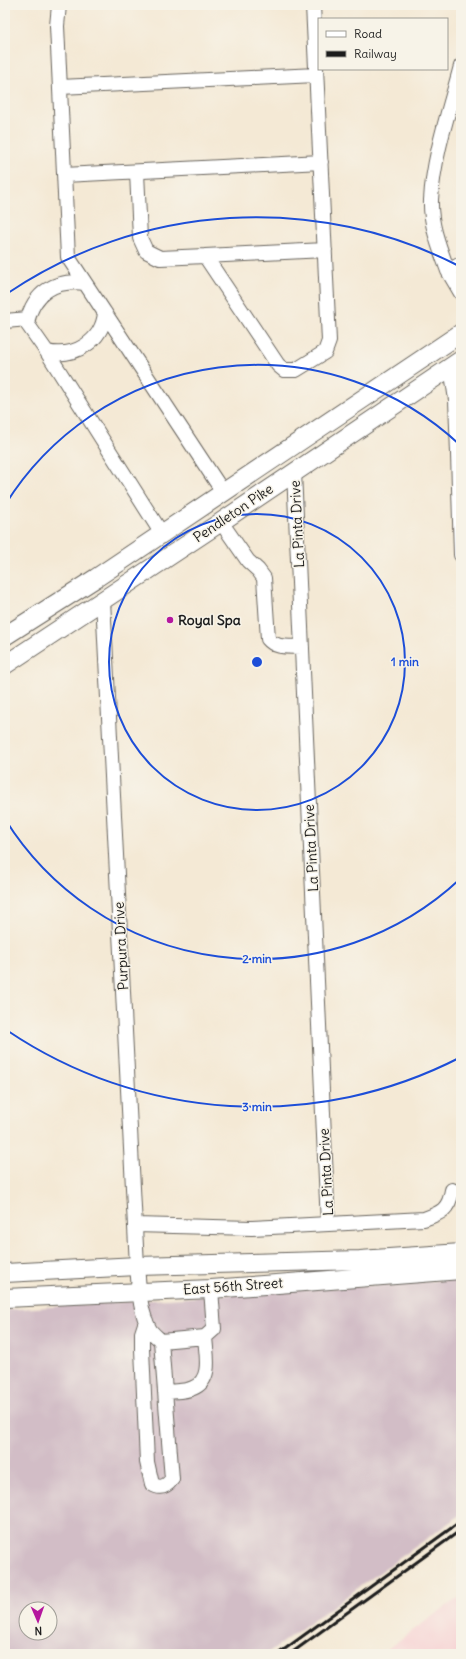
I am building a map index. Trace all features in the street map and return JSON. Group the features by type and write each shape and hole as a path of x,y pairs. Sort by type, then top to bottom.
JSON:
{"main road":[{"name":"Pendleton Pike","path":"5,636 162,534 461,333"},
{"name":"Pendleton Pike","path":"10,662 456,364"},
{"name":"East 56th Street","path":"5,1274 137,1266 360,1260 461,1253"},
{"name":"East 56th Street","path":"5,1298 211,1288 461,1270"}],"street":[{"path":"59,5 56,26 68,257 224,492"},
{"path":"205,256 278,365 284,370 296,370 325,352 328,345 325,250 313,5"},
{"path":"461,66 438,151 431,201 435,235 448,271 461,292"},
{"path":"60,87 316,75"},
{"path":"64,176 320,162"},
{"path":"137,172 140,238 146,252 160,258 325,250"},
{"path":"448,271 461,264"},
{"path":"85,284 79,282 66,282 50,288 34,303 27,323 47,352 162,534"},
{"path":"47,352 53,354 66,354 85,346 92,341 99,331 105,313"},
{"path":"5,320 28,319"},
{"path":"456,364 456,400 460,454 461,555"},
{"name":"La Pinta Drive","path":"294,472 328,1224"},
{"path":"221,522 248,561 264,578 268,639 272,644 277,646 302,647"},
{"name":"Purpura Drive","path":"103,600 137,1266 139,1291 146,1321"},
{"path":"135,1225 229,1228 424,1219 439,1214 444,1210 451,1199 452,1190"},
{"path":"161,1340 206,1337 214,1329 211,1288"},
{"path":"146,1321 151,1331 161,1340 172,1479 163,1487 157,1487 152,1484 147,1462 142,1349 142,1332 146,1321"},
{"path":"165,1392 193,1389 200,1384 207,1370 206,1337"}],"shaded area":[{"path":"461,1279 461,1514 266,1654 5,1654 5,1310"},
{"path":"461,1596 461,1654 380,1654"}],"railway":[{"path":"278,1654 461,1521"},
{"path":"290,1654 461,1530"}],"place":[{"name":"Royal Spa","path":"170,620"}]}
